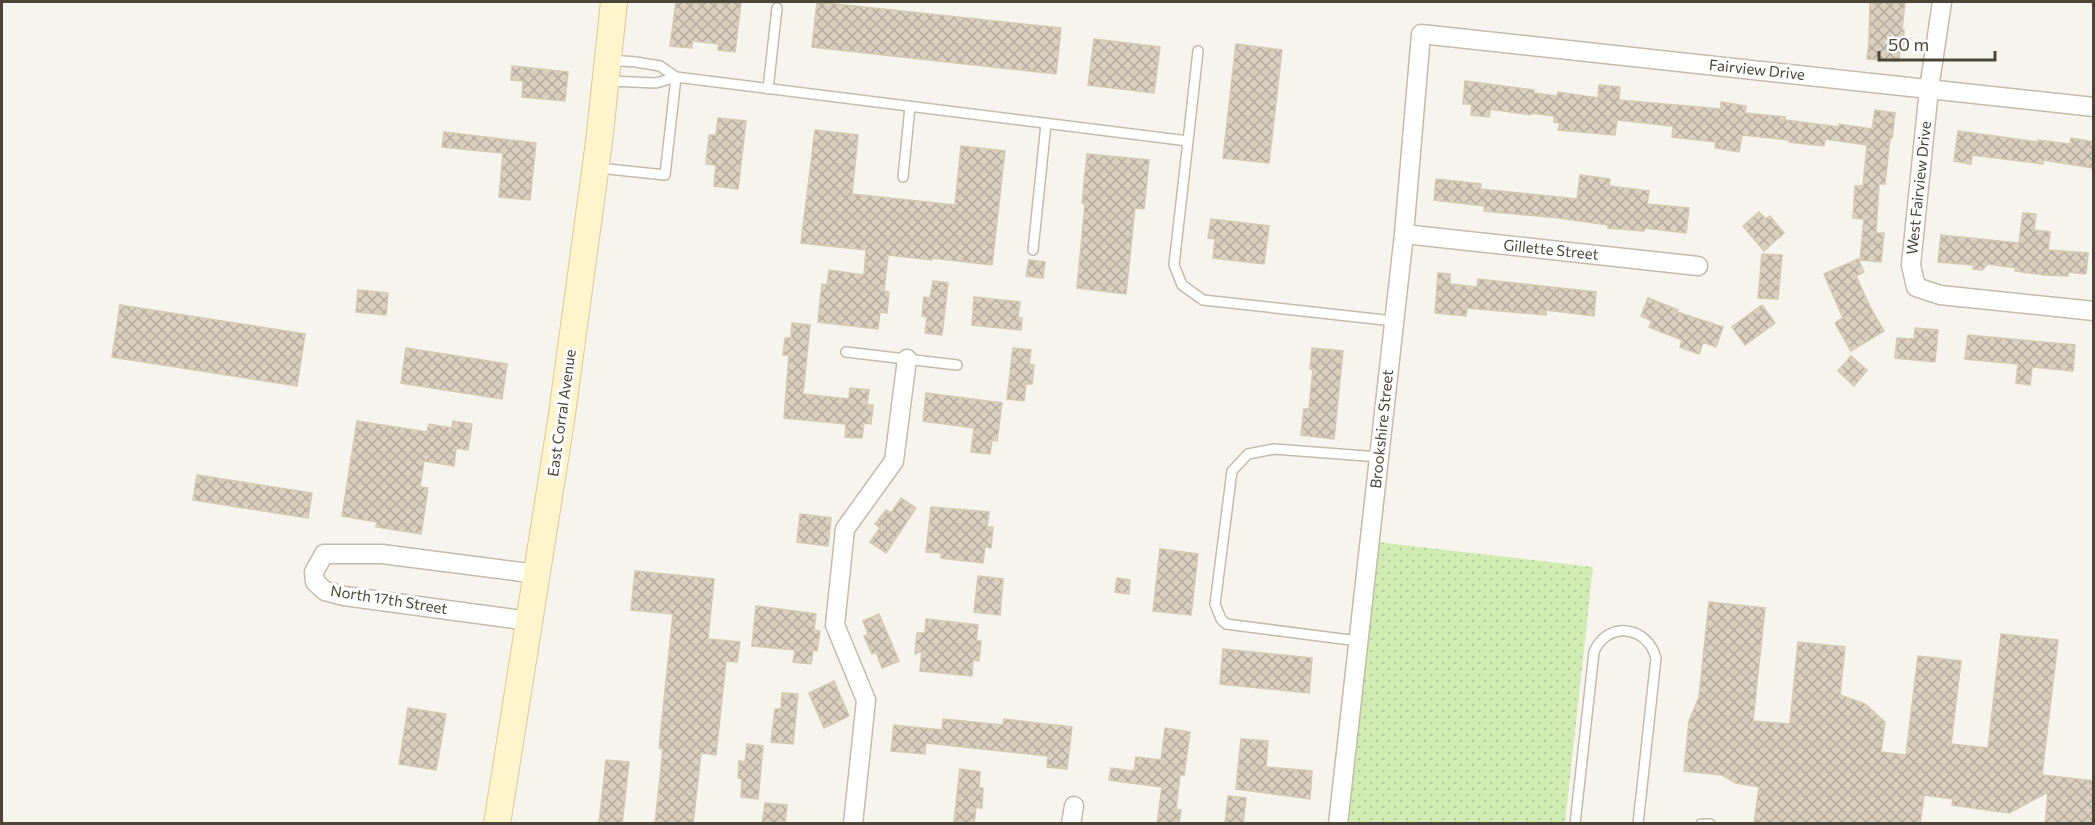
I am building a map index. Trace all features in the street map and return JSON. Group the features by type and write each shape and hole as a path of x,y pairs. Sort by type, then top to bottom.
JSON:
{"main road":[{"name":"East Corral Avenue","path":"497,824 561,420 595,167 614,2"}],"street":[{"path":"1929,89 1942,2"},
{"name":"Fairview Drive","path":"1421,34 2094,107"},
{"name":"Brookshire Street","path":"1338,824 1404,234 1421,34"},
{"name":"West Fairview Drive","path":"1929,89 1911,265 1916,287 1940,295 2094,311"},
{"name":"Gillette Street","path":"1404,234 1698,266"},
{"path":"853,824 867,700 835,625 845,528 894,461 907,359"},
{"name":"North 17th Street","path":"529,621 344,596 325,591 315,582 314,572 324,554 382,554 537,574"}],"lane":[{"path":"768,89 777,8"},
{"path":"1198,51 1174,265 1182,285 1203,300 1394,321"},
{"path":"607,70 636,62 660,66 676,77"},
{"path":"607,70 656,83 676,77 1188,141"},
{"path":"595,167 665,175 676,77"},
{"path":"903,177 910,107"},
{"path":"1033,250 1046,124"},
{"path":"846,352 957,366"},
{"path":"1359,641 1226,624 1221,619 1215,604 1232,471 1248,454 1274,449 1379,457"},
{"path":"1575,824 1594,652 1604,638 1612,633 1623,631 1638,634 1647,639 1656,658 1638,824"},
{"path":"1701,824 1710,824"}],"green space":[{"path":"1377,542 1593,567 1565,823 1345,824"}],"building":[{"path":"676,2 741,2 735,52 718,50 719,44 692,41 692,48 670,46"},
{"path":"817,2 1061,28 1056,74 812,47"},
{"path":"1870,2 1905,2 1902,29 1904,30 1903,51 1900,51 1899,61 1867,59"},
{"path":"1094,39 1160,47 1154,93 1088,85"},
{"path":"1236,44 1282,50 1269,163 1223,158"},
{"path":"512,66 568,72 565,101 522,97 523,81 511,80"},
{"path":"1465,81 1534,90 1534,93 1557,96 1558,92 1598,98 1599,85 1620,87 1619,100 1721,109 1721,102 1746,106 1745,113 1785,117 1785,120 1839,127 1839,124 1872,129 1875,110 1895,113 1885,184 1879,184 1876,233 1884,233 1881,262 1860,260 1864,219 1853,218 1855,186 1863,186 1867,145 1825,139 1824,146 1742,135 1739,152 1715,148 1716,142 1672,137 1673,126 1617,120 1615,135 1558,130 1560,123 1554,122 1554,116 1490,109 1489,117 1471,115 1472,104 1463,104"},
{"path":"718,118 746,121 738,189 714,186 716,165 706,164 709,135 716,135"},
{"path":"815,130 858,135 852,194 955,205 961,146 1005,151 992,265 888,255 884,291 889,292 887,313 880,312 878,329 818,322 822,284 827,285 829,270 864,275 866,250 801,243"},
{"path":"1958,131 2038,142 2038,140 2070,144 2071,138 2094,142 2094,168 2043,160 2043,164 1972,155 1971,164 1954,161"},
{"path":"444,132 536,143 530,200 499,197 503,153 442,147"},
{"path":"1087,154 1149,160 1144,209 1135,208 1126,294 1077,288"},
{"path":"1580,175 1610,179 1609,186 1649,191 1647,204 1689,208 1686,233 1645,228 1644,231 1608,228 1608,225 1484,211 1485,206 1434,200 1436,179 1481,184 1480,189 1577,199"},
{"path":"1759,212 1766,219 1770,216 1784,233 1764,251 1743,226"},
{"path":"2023,213 2036,214 2034,230 2050,232 2048,250 2088,253 2086,274 2068,272 2068,276 2044,275 1988,264 1982,270 1973,269 1974,265 1938,262 1941,235 2019,243"},
{"path":"1211,219 1269,226 1264,264 1213,258 1215,239 1208,238"},
{"path":"1762,254 1782,255 1778,299 1758,298"},
{"path":"1858,259 1864,272 1856,276 1884,331 1851,351 1835,323 1843,318 1824,274"},
{"path":"1029,260 1045,262 1043,278 1026,276"},
{"path":"1438,273 1450,274 1450,284 1477,287 1478,279 1596,292 1594,316 1546,310 1546,315 1467,308 1466,316 1435,313"},
{"path":"933,281 948,283 942,335 925,333 927,317 922,316 924,297 930,298"},
{"path":"358,290 388,293 386,315 356,312"},
{"path":"974,297 1020,302 1018,317 1022,318 1021,330 972,325"},
{"path":"1648,298 1678,310 1677,312 1723,327 1716,347 1703,342 1699,354 1680,347 1682,340 1649,327 1652,321 1641,316"},
{"path":"120,305 305,334 297,386 112,357"},
{"path":"1762,305 1775,323 1745,345 1732,327"},
{"path":"792,323 810,325 803,394 849,399 850,388 869,390 867,405 873,405 871,424 864,423 862,438 845,437 846,424 784,418 789,355 783,355 785,338 791,338"},
{"path":"1915,328 1938,330 1935,362 1895,358 1897,338 1914,339"},
{"path":"1968,335 2075,345 2073,371 2032,367 2030,385 2016,383 2018,364 1965,359"},
{"path":"406,348 507,364 502,399 401,383"},
{"path":"1013,348 1031,350 1029,364 1034,365 1032,384 1026,384 1024,401 1007,399"},
{"path":"1312,348 1343,351 1334,439 1301,435 1304,409 1309,409 1313,369 1310,369"},
{"path":"1851,356 1867,370 1854,386 1838,371"},
{"path":"926,393 1002,403 997,441 992,440 990,454 971,452 974,428 923,421"},
{"path":"357,421 427,432 429,424 452,428 453,421 472,424 468,450 456,448 454,466 424,461 420,487 428,488 421,534 376,527 377,522 342,516"},
{"path":"197,475 312,493 308,518 193,500"},
{"path":"901,498 916,508 886,553 870,542 880,528 875,524 886,510 891,513"},
{"path":"931,507 989,512 987,527 993,527 991,548 985,547 983,563 941,558 941,553 926,552"},
{"path":"800,514 831,518 828,546 797,542"},
{"path":"1160,549 1198,554 1191,615 1153,611"},
{"path":"635,571 714,579 708,639 740,642 737,662 726,661 716,755 701,753 693,824 655,824 663,749 659,748 673,614 631,610"},
{"path":"978,576 1003,579 1000,615 974,612"},
{"path":"1117,578 1130,580 1129,594 1115,592"},
{"path":"1709,602 1765,608 1753,721 1790,724 1798,642 1845,647 1840,695 1865,704 1885,722 1881,752 1906,755 1918,656 1961,661 1951,744 1988,748 2001,634 2058,640 2042,775 2094,781 2094,824 2045,824 2048,792 2009,813 1952,805 1953,799 1924,795 1920,824 1754,824 1759,787 1736,783 1722,775 1684,771 1689,721 1699,697"},
{"path":"756,606 816,614 814,630 820,631 817,651 813,650 811,664 793,662 795,650 752,646"},
{"path":"879,614 899,661 882,668 876,652 872,654 864,636 868,634 863,621"},
{"path":"926,619 978,625 976,641 981,641 979,661 973,660 972,676 920,671 922,651 915,654 917,633 925,633"},
{"path":"1223,649 1312,658 1309,693 1220,684"},
{"path":"834,681 849,716 824,728 809,693"},
{"path":"782,693 798,694 793,744 771,742 775,709 781,709"},
{"path":"408,708 446,714 436,770 399,764"},
{"path":"943,719 1003,725 1004,719 1072,727 1067,769 1047,767 1048,756 926,743 925,754 891,751 894,725 942,730"},
{"path":"1165,728 1190,732 1184,775 1180,775 1176,809 1181,810 1179,824 1157,824 1162,787 1109,780 1111,768 1134,771 1136,757 1161,760"},
{"path":"1241,739 1268,741 1266,767 1312,771 1310,799 1236,789"},
{"path":"747,744 763,746 758,799 741,797 742,779 738,778 739,761 745,762"},
{"path":"606,760 629,762 622,824 599,824"},
{"path":"960,769 980,772 979,788 983,788 982,808 976,807 974,824 954,821"},
{"path":"1228,796 1246,798 1243,824 1225,824"},
{"path":"765,803 787,805 785,824 762,824"}]}
